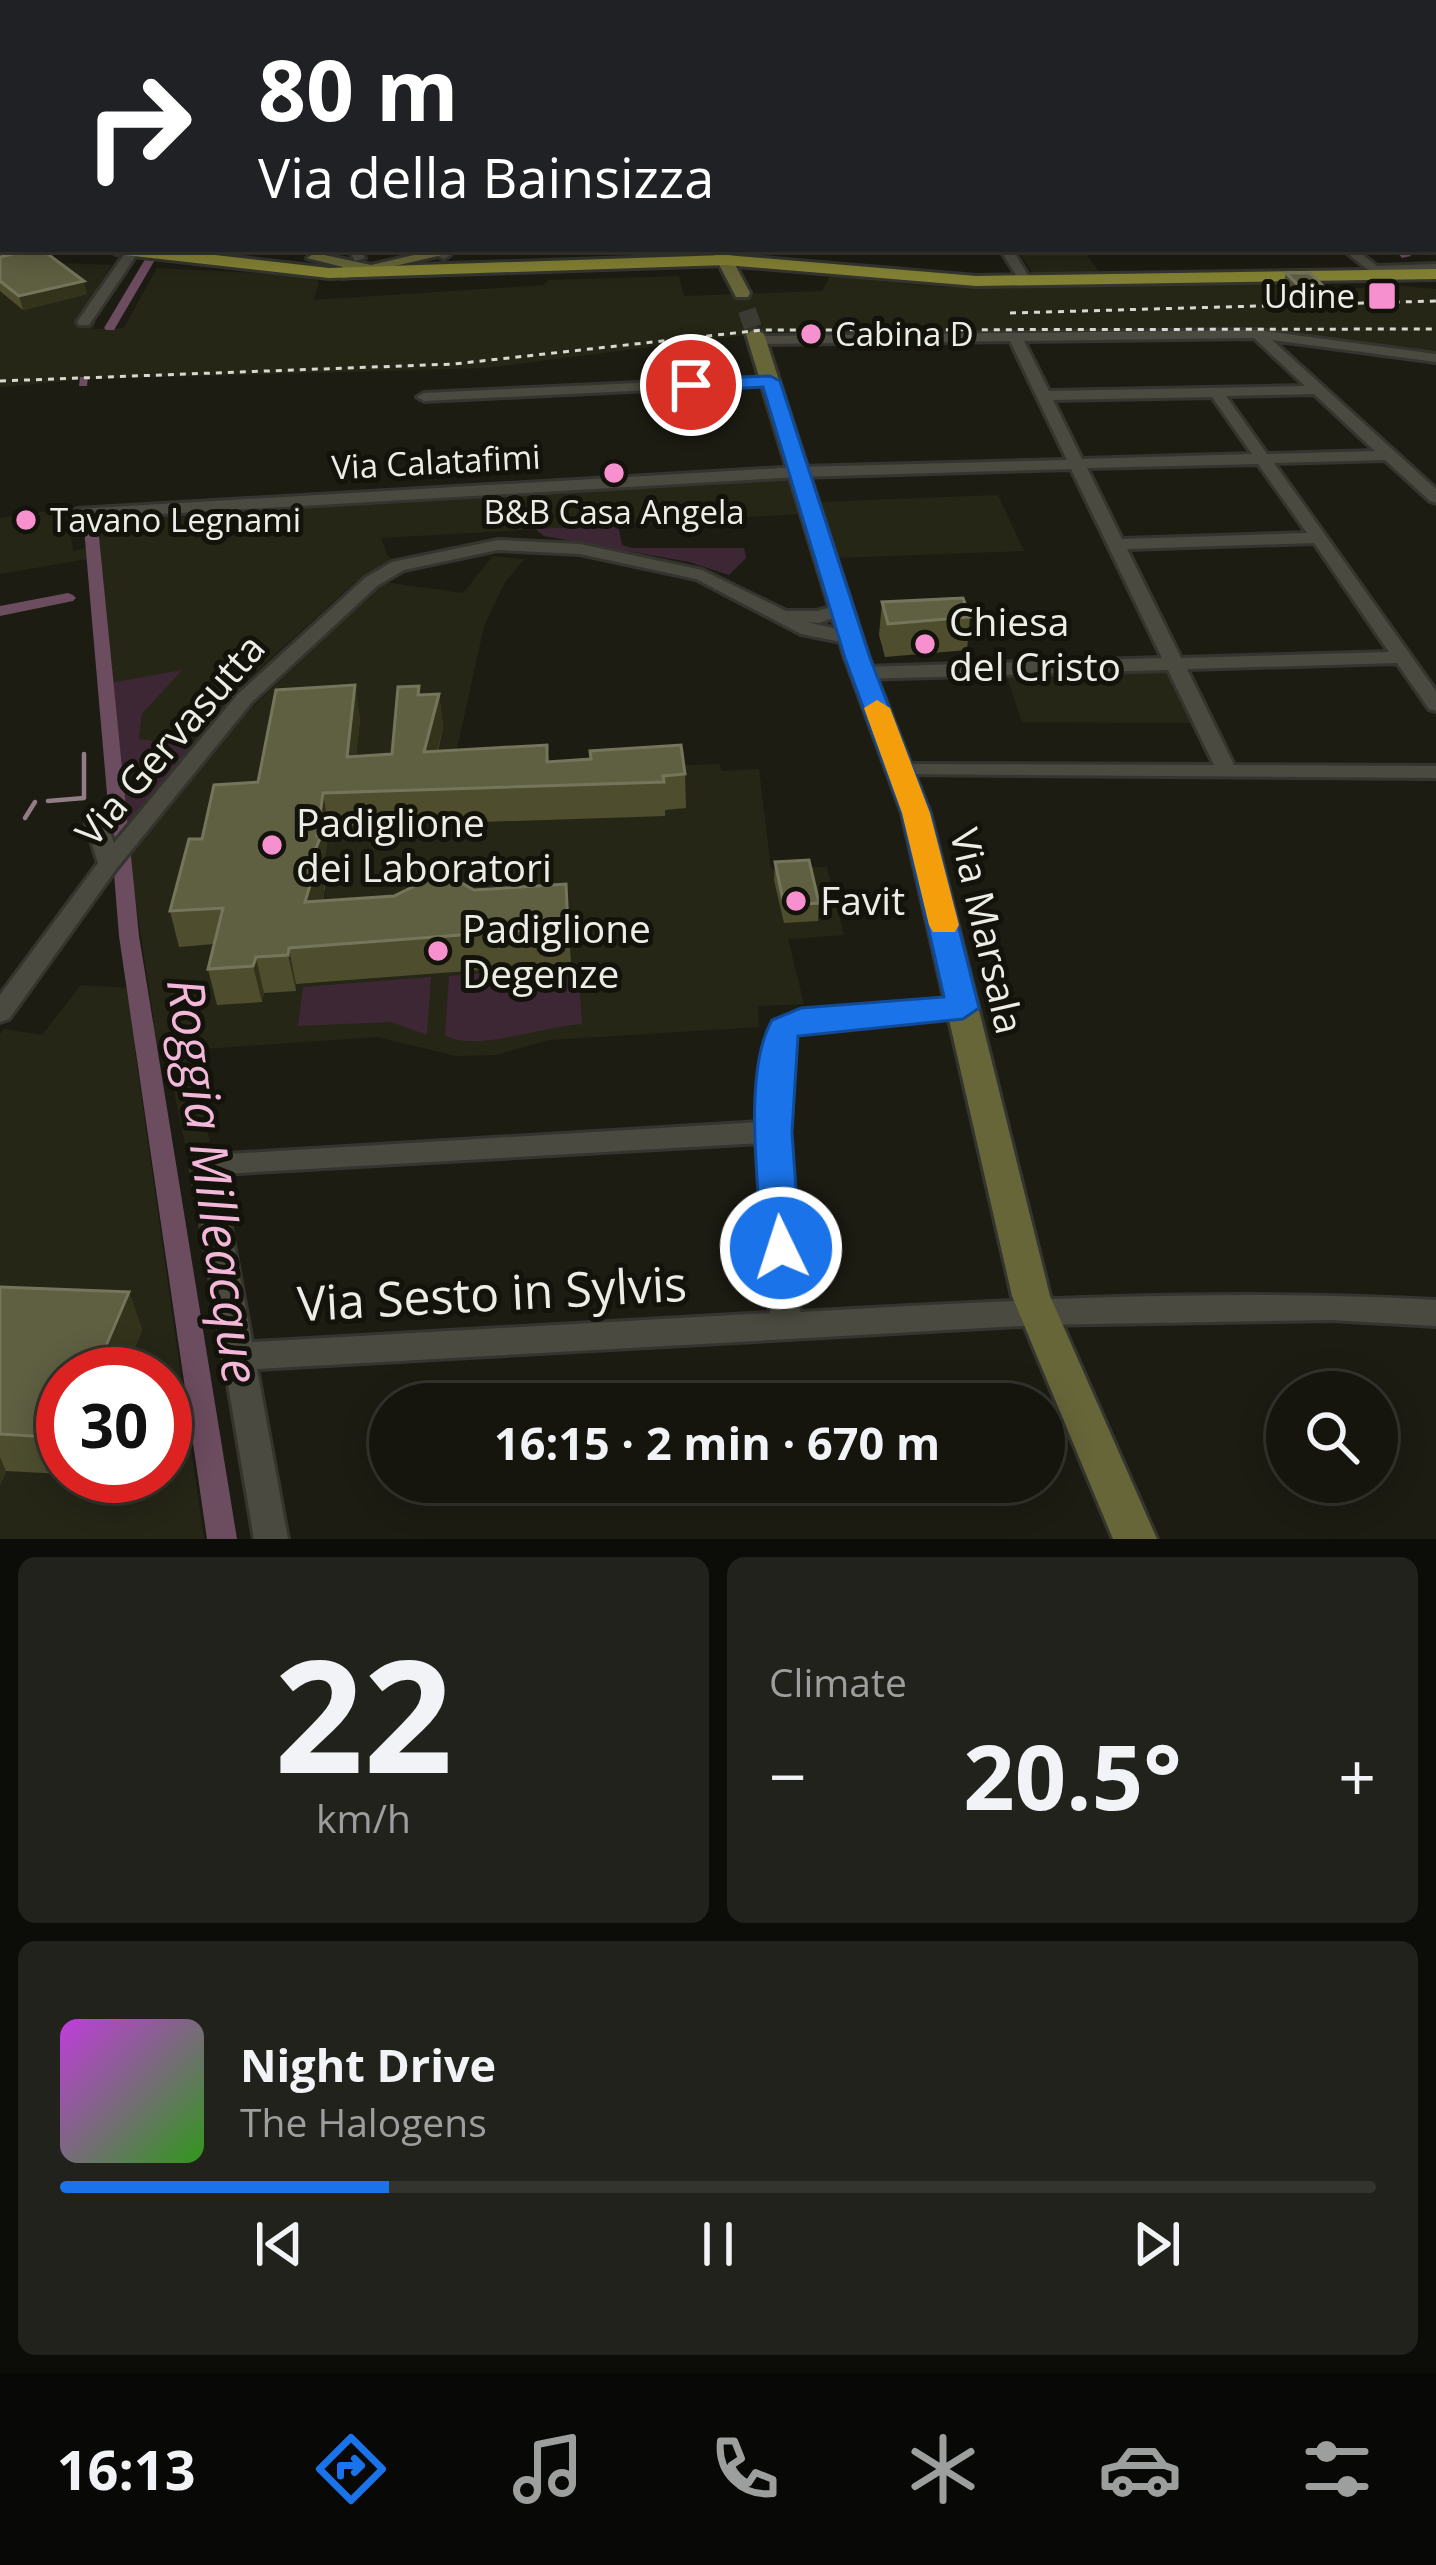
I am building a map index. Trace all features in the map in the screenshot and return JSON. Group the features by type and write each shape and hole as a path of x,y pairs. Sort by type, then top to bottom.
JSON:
{"main road":[{"path":"144,252 344,273 443,256 722,255 759,263 1025,280 1430,271"},
{"path":"271,252 315,258 356,254"}],"street":[{"path":"84,322 124,252"},
{"path":"1008,252 1025,280"},
{"path":"1352,252 1378,273"},
{"path":"722,255 744,299 739,269 759,263"},
{"path":"344,273 443,256"},
{"path":"315,258 363,266 344,273"},
{"path":"1257,334 1436,498"},
{"path":"756,337 1257,334 1433,361"},
{"path":"1014,335 1227,771"},
{"name":"Via Marsala","path":"756,337 862,673 901,770 1037,1312 1135,1539"},
{"path":"424,397 770,381"},
{"path":"1042,396 1317,390"},
{"path":"1216,392 1436,704"},
{"name":"Via Calatafimi","path":"77,514 800,472 1390,455"},
{"path":"1118,544 1320,538"},
{"name":"Via Gervasutta","path":"0,1013 118,853 261,682 371,582 410,561 498,545 580,549 702,575 821,635 851,638"},
{"path":"778,615 819,617 842,609"},
{"path":"862,673 1402,657"},
{"path":"901,770 1436,772"},
{"path":"97,824 118,853"},
{"path":"786,1326 774,1132 778,1044 788,1025 963,1008"},
{"path":"271,1539 205,1164 774,1132"},
{"name":"Via Sesto in Sylvis","path":"240,1356 1037,1312 1332,1307 1436,1313"}],"shaded area":[{"path":"0,252 25,252 35,262 112,265 77,321 96,322 93,329 124,328 157,268 297,275 319,281 314,300 543,285 549,280 679,276 684,296 822,291 830,276 943,287 1279,281 1303,282 1314,292 1392,285 1436,289 1436,355 1288,334 768,332 487,368 91,379 0,387"},
{"path":"1019,252 1084,252 1100,273 1033,274"},
{"path":"792,482 801,514 381,538 388,557 397,561 355,582 246,681 195,746 139,739 142,714 180,671 110,683 99,557 0,574 0,518 54,510 53,519 69,522 73,551 98,545 97,516"},
{"path":"998,495 1024,551 835,558 819,502"},
{"path":"618,525 622,545 632,548 744,548 746,558 729,575 689,562 544,536 535,529"},
{"path":"493,556 524,559 504,584 484,626 452,772 720,764 721,771 759,769 771,869 827,867 844,935 788,939 804,1004 758,1006 759,1027 549,1040 496,1055 456,1056 377,1037 188,1050 210,1142 185,1144 164,1044 135,1051 177,1347 36,1347 36,1503 192,1503 192,1454 204,1539 0,1539 0,1034 4,1029 42,1035 81,985 126,988 134,1027 154,1022 129,857 236,723 383,582 463,593"},
{"path":"182,670 142,714 139,739 195,746 124,828 110,683"},
{"path":"1169,671 1194,723 1022,722 1006,675"},
{"path":"578,966 582,1024 490,1040 457,1040 445,1035 449,976"},
{"path":"431,977 427,1035 391,1022 298,1026 303,987"}],"building":[{"path":"45,252 84,281 19,296 0,281 0,257"},
{"path":"1286,273 1310,273 1324,287 1301,288"},
{"path":"963,598 970,617 888,624 882,602"},
{"path":"355,685 347,757 392,754 398,687 419,686 418,695 439,694 424,752 547,745 547,762 591,759 590,751 681,745 685,774 663,776 664,782 323,793 317,836 321,836 314,853 319,853 312,861 317,862 305,902 394,896 429,879 458,881 474,890 566,884 568,927 289,948 288,955 256,957 253,966 208,969 223,908 170,911 189,839 202,839 214,785 258,782 276,690"},
{"path":"809,860 819,903 784,905 775,862"},
{"path":"0,1287 129,1292 106,1347 36,1347 36,1436 0,1434"}],"waterway":[{"path":"1402,252 1406,256"},
{"name":"Roggia Milleacque","path":"110,328 151,258"},
{"name":"Roggia Milleacque","path":"90,517 119,828"},
{"path":"0,611 68,598"},
{"path":"48,801 84,798 84,754"},
{"path":"25,818 35,802"},
{"name":"Roggia Milleacque","path":"120,836 129,936 222,1539"}],"tunnel":[{"path":"747,310 755,334"}],"railway":[{"path":"1010,313 1436,301"},
{"path":"0,381 454,364 762,330 1436,329"}],"slow traffic":[{"path":"877,708 916,813 944,925"}],"place":[{"name":"Udine","path":"1382,296"},
{"name":"Cabina D","path":"811,334"},
{"name":"B&B Casa Angela","path":"614,473"},
{"name":"Tavano Legnami","path":"26,520"},
{"name":"Chiesa del Cristo","path":"925,644"},
{"name":"Padiglione dei Laboratori","path":"272,845"},
{"name":"Favit","path":"796,901"},
{"name":"Padiglione Degenze","path":"438,951"}],"route":[{"path":"691,385 770,381 857,658 916,813 963,1008 801,1020 784,1028 778,1044 774,1132 781,1248"}]}
